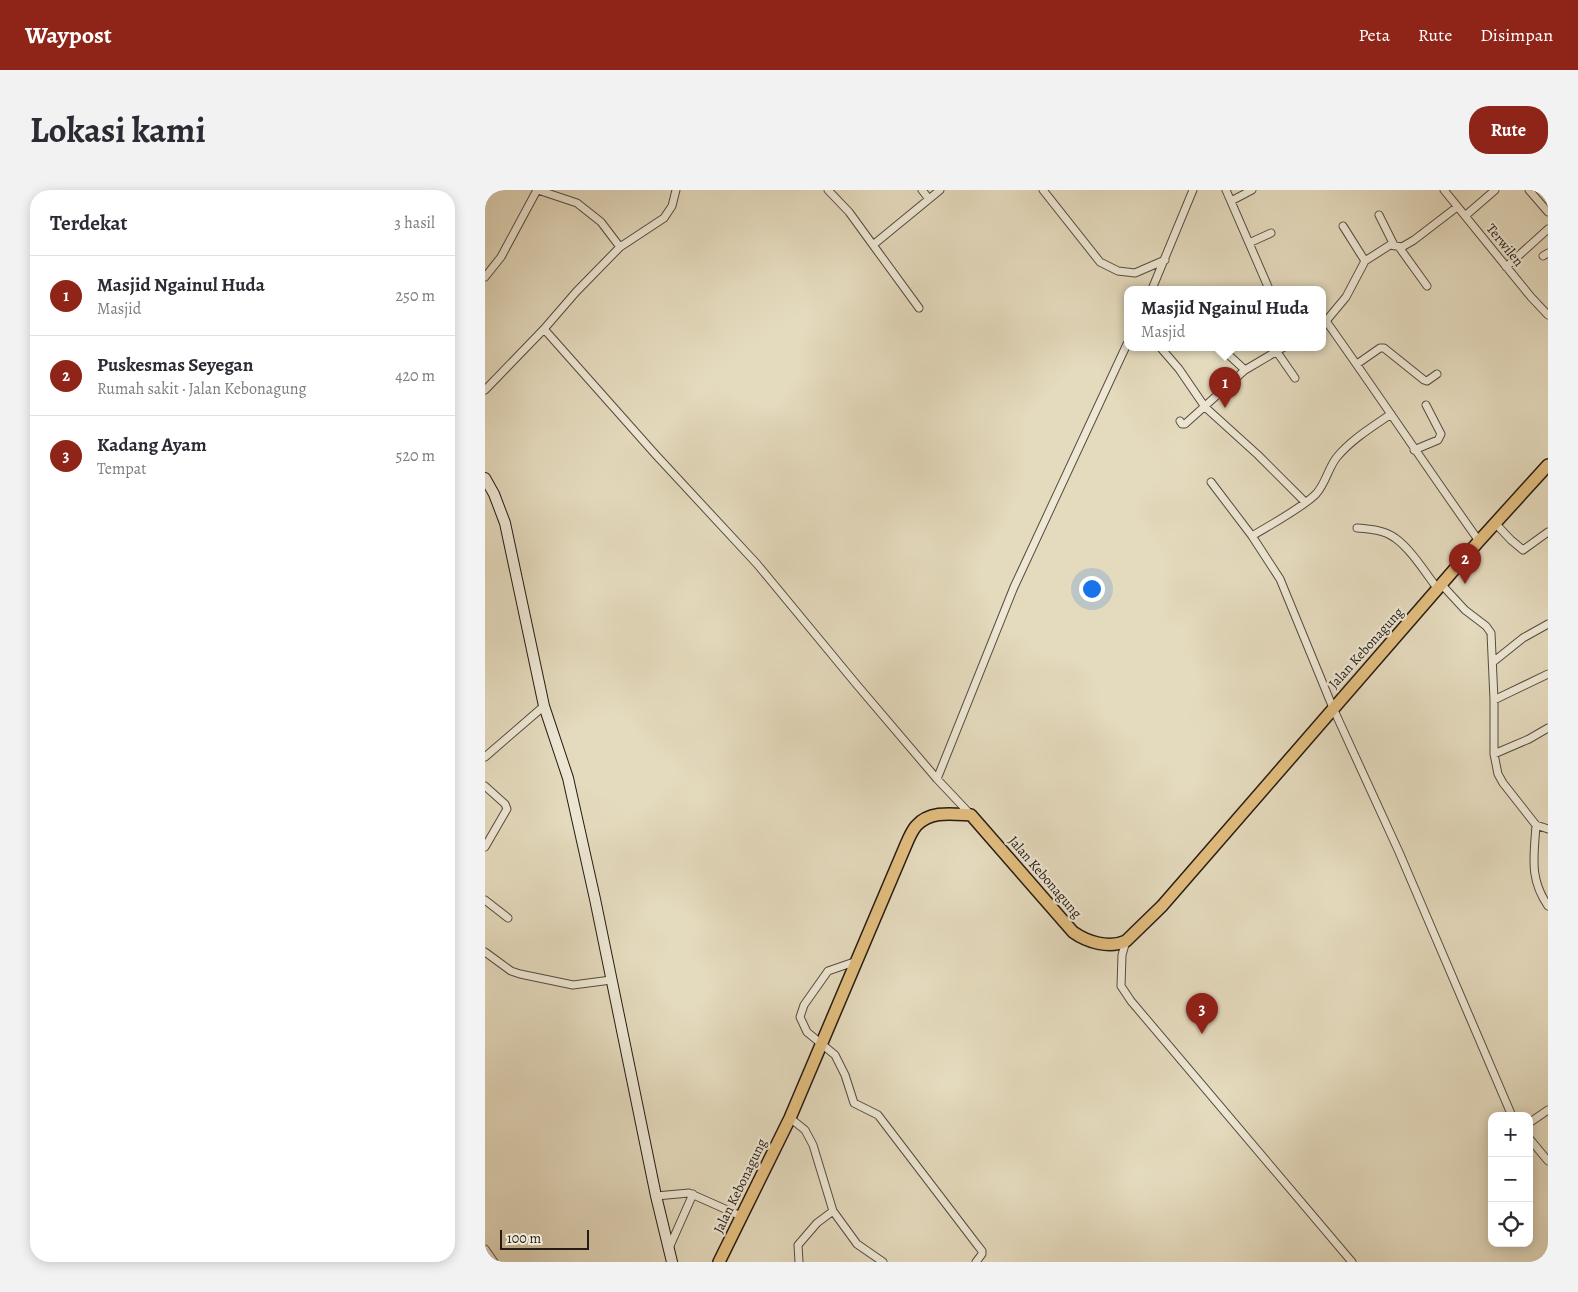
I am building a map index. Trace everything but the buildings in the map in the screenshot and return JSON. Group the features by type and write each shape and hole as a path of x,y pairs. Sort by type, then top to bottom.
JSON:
{"main road":[{"name":"Jalan Kebonagung","path":"719,1262 790,1118 916,825 924,819 941,814 971,815 1073,932 1083,939 1105,944 1121,944 1162,906 1479,541 1548,465"}],"street":[{"path":"485,278 501,257 537,190 577,203 601,222 620,246"},
{"path":"485,390 620,246 664,218 672,206 676,190"},
{"path":"828,190 849,212 919,308"},
{"path":"922,190 929,199"},
{"path":"873,245 940,190"},
{"path":"1043,190 1100,262 1118,271 1135,273 1165,260"},
{"path":"1153,286 1193,190"},
{"path":"1225,190 1268,286"},
{"path":"1231,201 1252,190"},
{"name":"Terwilen","path":"1444,190 1506,267 1548,315"},
{"path":"1465,216 1495,190"},
{"path":"1529,190 1548,212"},
{"path":"1326,320 1346,297 1365,261 1385,248 1414,240 1457,206"},
{"path":"1379,214 1396,246 1427,286"},
{"path":"1343,226 1365,261"},
{"path":"1506,267 1548,229"},
{"path":"1249,243 1271,234"},
{"path":"1326,325 1357,364 1414,450 1479,541"},
{"path":"544,329 655,454 757,564 857,686 937,779 971,815"},
{"path":"1357,364 1380,348 1384,348 1424,380 1427,381 1437,374"},
{"path":"937,779 1014,587 1124,350"},
{"path":"1163,351 1179,369 1205,407 1258,455 1305,502"},
{"path":"1224,351 1245,370"},
{"path":"1180,420 1185,424 1245,370 1277,352 1295,378"},
{"path":"1414,450 1440,438 1441,434 1426,405"},
{"path":"1251,536 1315,494 1324,483 1328,471 1336,458 1370,428 1391,414"},
{"path":"485,478 494,494 505,523 544,706 568,778 656,1196 672,1262"},
{"path":"1211,482 1280,579 1333,708 1403,861 1510,1112"},
{"path":"1495,524 1523,550 1548,532"},
{"path":"1357,528 1373,529 1395,538 1440,587 1465,610 1489,628 1492,637 1493,662 1494,754 1500,779 1537,825 1548,829"},
{"path":"1493,662 1523,638 1548,624"},
{"path":"1494,700 1548,674"},
{"path":"485,757 544,706"},
{"path":"1494,754 1529,739 1548,728"},
{"path":"485,786 505,804 507,809 485,847"},
{"path":"1537,825 1533,872 1542,897 1548,906"},
{"path":"485,900 508,918"},
{"path":"1126,941 1121,955 1121,986 1131,1002 1352,1262"},
{"path":"485,952 511,971 519,974 573,985 611,980"},
{"path":"857,961 830,969 804,1005 800,1014 801,1021 807,1032 835,1056 845,1075 854,1103 874,1112 882,1119 982,1250 981,1258 975,1262"},
{"path":"1533,1120 1548,1110"},
{"path":"790,1118 805,1130 813,1145 833,1211 857,1244 883,1262"},
{"path":"1533,1143 1548,1161"},
{"path":"656,1196 693,1194 743,1216"},
{"path":"669,1249 693,1194"},
{"path":"799,1262 797,1245 817,1223 833,1211"},
{"path":"485,1249 494,1262"}],"place":[{"name":"Masjid Ngainul Huda","path":"1225,408"},
{"name":"Puskesmas Seyegan","path":"1465,584"},
{"name":"Kadang Ayam","path":"1202,1034"}]}
